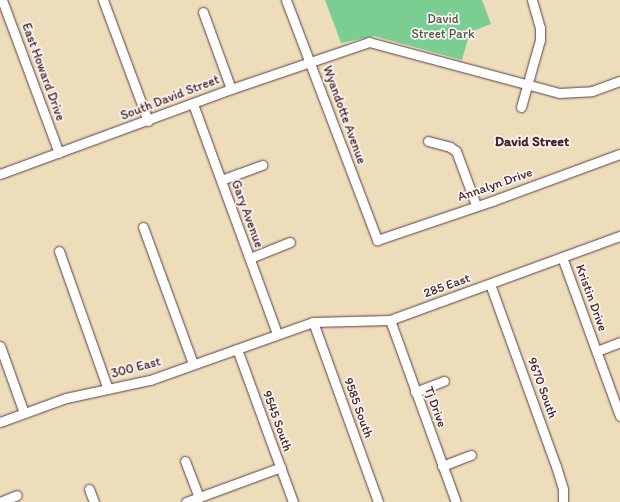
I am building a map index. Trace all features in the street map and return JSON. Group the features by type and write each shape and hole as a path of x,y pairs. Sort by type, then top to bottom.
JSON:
{"street":[{"name":"East Howard Drive","path":"2,0 59,153"},
{"path":"103,0 148,121"},
{"name":"Wyandotte Avenue","path":"286,0 377,240"},
{"path":"521,107 540,40 540,28 532,0"},
{"path":"203,12 231,89"},
{"name":"South David Street","path":"0,174 350,46 369,42 385,44 546,90 572,94 592,91 620,81"},
{"name":"Gary Avenue","path":"193,104 277,333"},
{"path":"428,141 450,147 456,152 476,205"},
{"name":"Annalyn Drive","path":"377,240 620,154"},
{"path":"221,180 262,166"},
{"path":"143,227 193,364"},
{"name":"285 East","path":"277,333 313,322 390,320 620,236"},
{"path":"250,258 290,242"},
{"path":"58,251 108,389"},
{"name":"Kristin Drive","path":"562,257 620,416"},
{"name":"9670 South","path":"490,284 556,466 563,489 563,502"},
{"name":"Tj Drive","path":"390,320 456,502"},
{"name":"9585 South","path":"313,322 378,502"},
{"name":"300 East","path":"0,422 66,398 150,380 277,333"},
{"path":"596,351 620,342"},
{"path":"0,346 24,413"},
{"name":"9545 South","path":"237,348 293,502"},
{"path":"415,392 444,381"},
{"path":"442,466 471,455"},
{"path":"185,461 199,497"},
{"path":"186,502 280,467"},
{"path":"89,489 94,502"},
{"path":"0,502 18,495"}],"green space":[{"name":"David Street Park","path":"325,0 482,0 491,24 470,32 462,60 374,36 341,43"}],"district":[{"name":"David Street","path":"532,142"}]}
